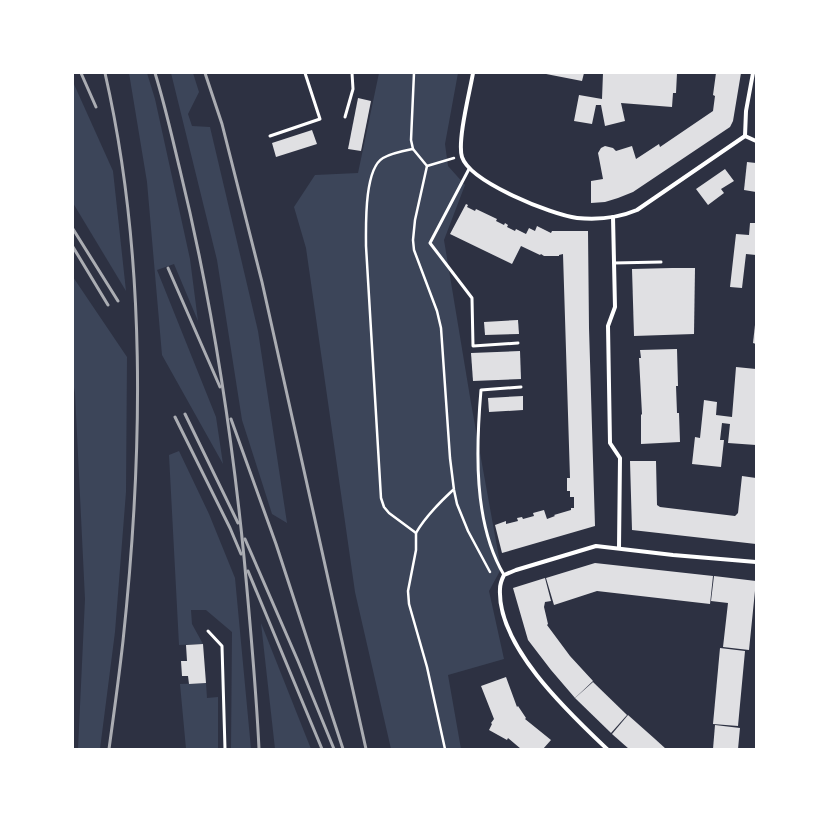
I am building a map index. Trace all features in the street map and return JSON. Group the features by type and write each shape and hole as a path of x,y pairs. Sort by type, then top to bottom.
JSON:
{"street":[{"path":"473,73 462,136 462,156 469,169 490,184 545,210 562,216 578,218 613,217 637,210 745,136"},
{"path":"745,136 746,111 754,73"},
{"path":"745,136 756,141"},
{"path":"613,217 615,307 608,326 610,443 620,458 619,548"},
{"path":"607,749 546,687 517,646 503,615 500,599 500,588 504,575 596,546 673,555 756,562"}],"lane":[{"path":"270,136 320,119 305,73"},
{"path":"345,117 352,89 352,73"},
{"path":"469,169 430,243 472,298 473,346 518,343"},
{"path":"614,263 661,262"},
{"path":"504,575 492,552 482,513 477,432 481,390 521,387"},
{"path":"208,631 222,646 225,749"}],"path":[{"path":"414,73 411,140 413,148 427,166"},
{"path":"413,148 383,158 377,163 373,170 366,212 366,246 381,498 384,507 389,513 416,534"},
{"path":"427,166 462,156"},
{"path":"427,166 414,220 413,240 414,250 437,312 441,328 450,458 454,490 457,504 468,531 500,588"},
{"path":"445,749 427,667 409,604 408,591 416,550 416,534 421,525 439,503 454,490"}],"shaded area":[{"path":"129,73 147,73 155,99 190,259 198,321 174,264 157,270 216,417 223,464 162,355 147,182"},
{"path":"171,73 193,73 199,92 188,114 192,126 210,127 258,331 287,523 272,514 242,420 217,260"},
{"path":"379,73 458,73 445,144 448,166 465,185 444,240 471,403 501,569 489,591 504,659 448,675 461,749 391,749 355,592 306,248 294,207 315,175 358,173"},
{"path":"73,82 113,171 126,291 73,203"},
{"path":"73,277 127,357 126,492 115,632 100,749 78,749 85,599 75,393 73,382"},
{"path":"179,451 209,514 235,578 251,749 231,749 232,632 206,610 191,610 192,624 203,644 179,645 169,455"},
{"path":"261,623 311,749 275,749"},
{"path":"206,683 207,698 218,697 218,749 186,749 180,684"}],"building":[{"path":"541,73 584,73 582,81"},
{"path":"603,73 677,73 676,93 673,93 672,107 621,103 625,121 605,126 601,105 596,105 592,124 574,121 579,95 602,99"},
{"path":"716,73 741,73 733,121 730,127 633,192 605,202 591,203 591,181 603,179 598,153 601,148 605,146 613,148 616,151 632,146 636,159 659,144 660,147 713,111 715,96 713,95"},
{"path":"358,98 371,101 361,151 348,149"},
{"path":"312,130 317,144 276,157 272,143"},
{"path":"747,162 756,163 756,192 744,190"},
{"path":"725,169 734,181 721,189 724,193 708,205 696,189"},
{"path":"466,204 468,205 467,207 475,211 476,209 497,219 496,221 504,225 505,223 508,225 507,227 515,231 516,229 526,234 529,228 535,231 537,226 551,233 552,231 588,231 589,328 595,526 502,553 495,525 506,521 506,524 518,521 517,518 522,517 523,519 534,516 533,513 544,510 547,519 574,508 574,497 570,497 570,491 567,491 567,478 570,478 563,254 559,256 544,256 521,246 512,264 450,234"},
{"path":"750,223 756,223 756,255 746,254 742,288 730,287 736,234 749,235"},
{"path":"695,268 694,334 634,336 632,269"},
{"path":"518,320 519,334 485,335 484,322"},
{"path":"756,325 756,344 753,343"},
{"path":"677,349 678,386 676,386 680,442 641,444 642,414 639,358 641,358 640,350"},
{"path":"520,351 521,379 473,381 471,353"},
{"path":"736,367 756,369 756,445 728,443 730,424 722,423 720,440 724,440 721,467 692,464 695,437 700,438 704,400 717,402 716,415 732,417"},
{"path":"523,396 523,410 489,412 488,398"},
{"path":"630,461 656,461 657,505 660,507 735,516 738,513 742,476 756,478 756,544 632,530"},
{"path":"595,563 713,576 710,604 597,591 554,605 546,578"},
{"path":"714,576 756,581 749,650 723,647 728,603 711,601"},
{"path":"545,578 551,601 545,602 544,607 547,625 570,656 593,681 575,698 528,640 513,588"},
{"path":"203,644 206,683 189,684 188,676 182,676 181,661 187,661 186,645"},
{"path":"720,648 745,651 738,726 713,724"},
{"path":"506,677 517,707 518,706 526,718 525,719 551,740 543,749 521,749 508,738 507,740 489,730 494,719 481,686"},
{"path":"593,682 627,715 611,733 575,698"},
{"path":"628,715 666,749 629,749 612,734"},
{"path":"715,725 740,728 738,749 713,749"}],"railway":[{"path":"81,73 96,107"},
{"path":"105,73 119,143 128,213 134,284 137,356 135,499 130,570 109,749"},
{"path":"155,73 191,218 219,362 239,508 255,677 259,749"},
{"path":"205,73 222,124 262,282 366,749"},
{"path":"73,229 118,301"},
{"path":"73,247 108,305"},
{"path":"168,268 220,387"},
{"path":"185,414 238,523"},
{"path":"175,417 230,528 241,554"},
{"path":"231,419 276,544 343,749"},
{"path":"245,539 334,749"},
{"path":"248,571 322,749"}]}
